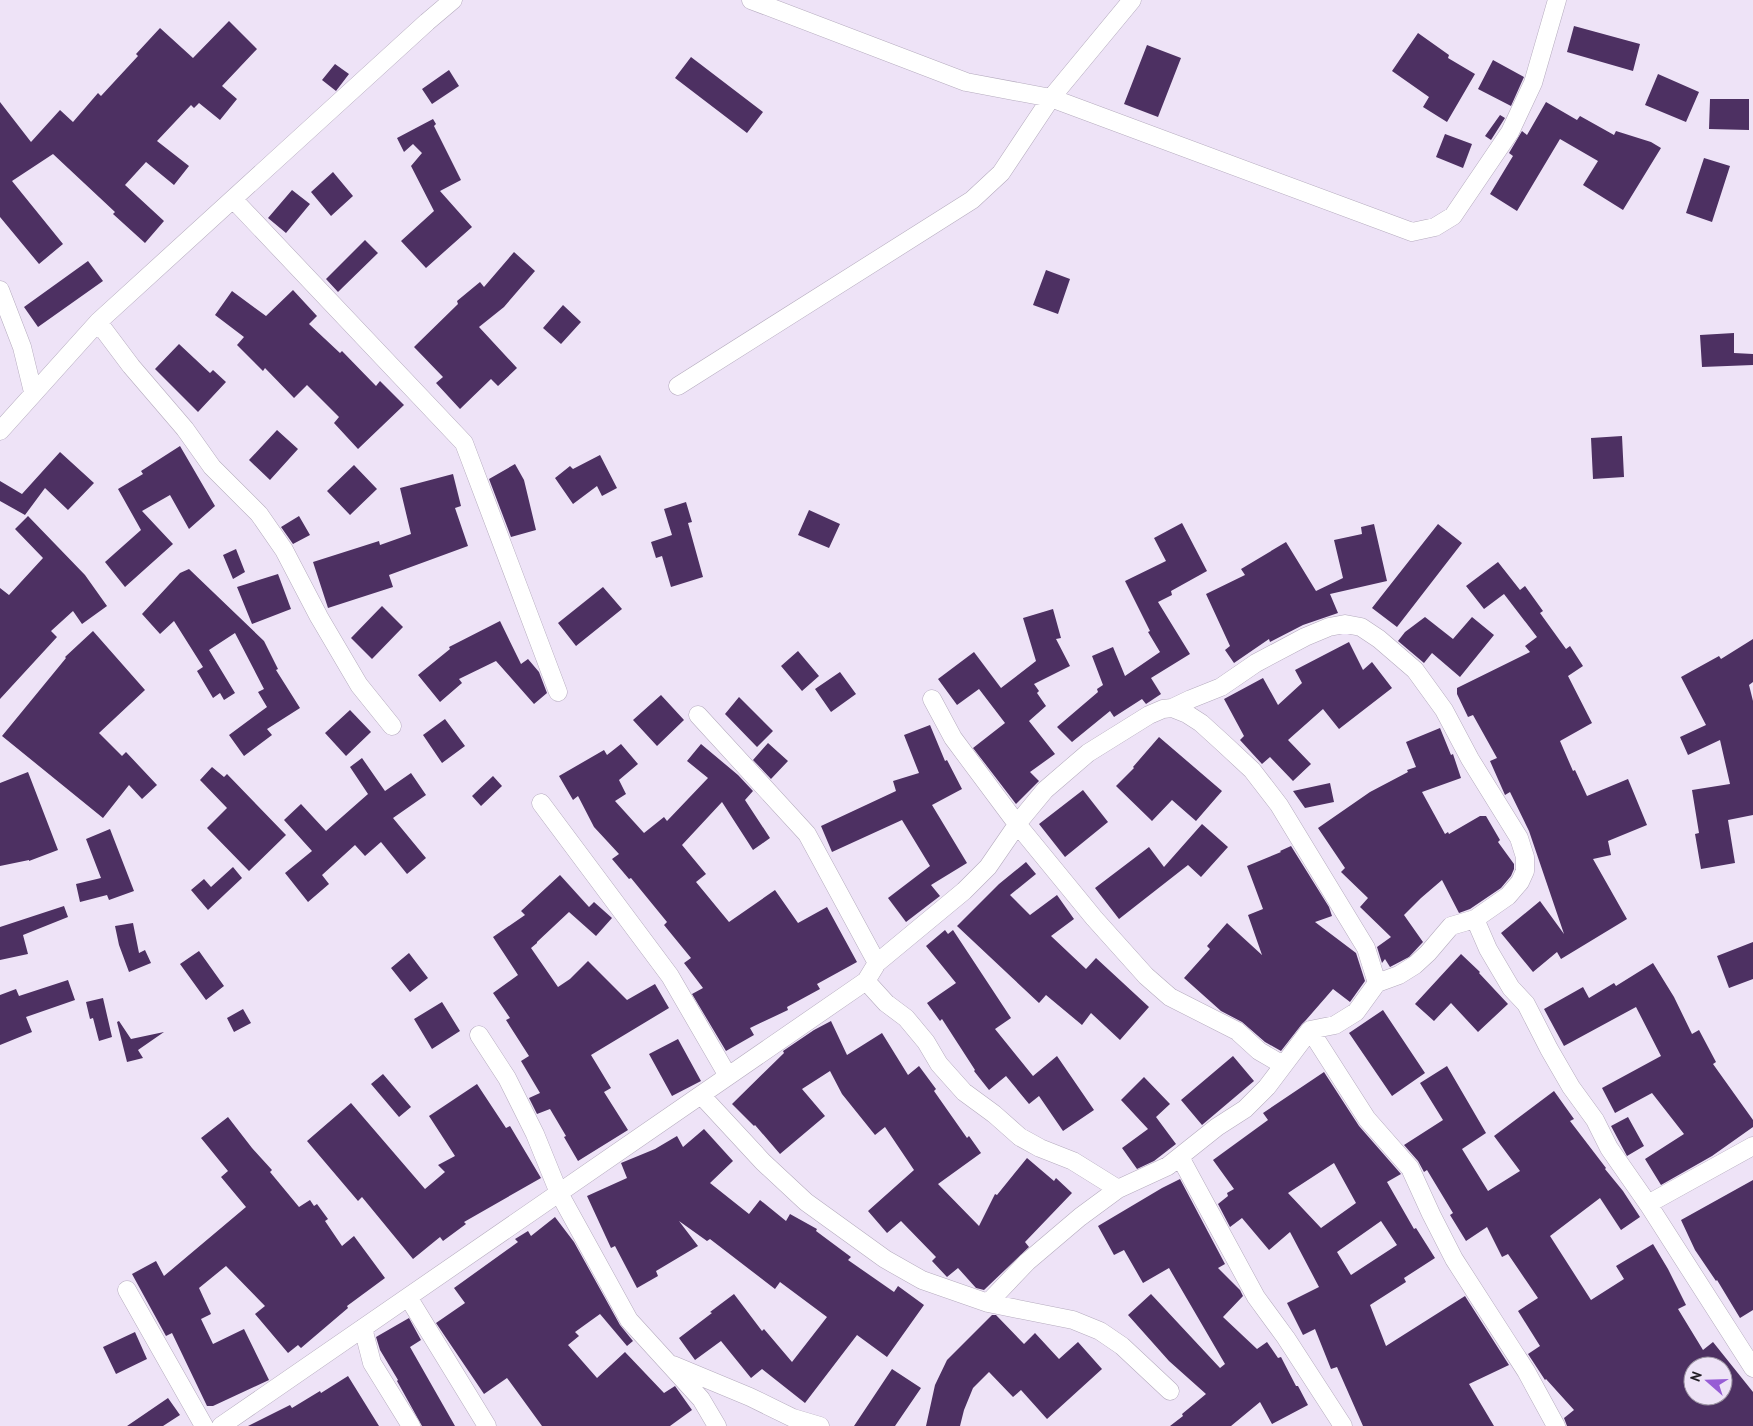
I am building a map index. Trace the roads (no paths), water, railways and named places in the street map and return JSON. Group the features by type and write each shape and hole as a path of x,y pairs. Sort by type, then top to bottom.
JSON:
{"street":[{"path":"0,431 33,392 98,322 453,0"},
{"path":"751,0 966,82 1051,98 1412,232 1435,226 1453,216 1510,132 1533,83 1557,0"},
{"path":"678,386 972,200 1001,174 1051,98 1132,0"},
{"path":"233,199 464,442 558,692"},
{"path":"0,290 22,347 33,392"},
{"path":"98,322 212,467 259,514 284,550 319,617 359,685 392,726"},
{"path":"221,1426 866,981 877,963 964,892 988,866 1017,824 1045,790 1088,753 1149,716 1222,687 1256,663 1305,636 1345,624 1361,627 1415,670 1444,710 1470,759 1519,838 1525,857 1525,871 1520,882 1508,896 1475,919 1451,926 1415,965 1398,975 1377,983 1356,1012 1335,1025 1310,1030 1267,1087 1245,1109 1217,1127 1168,1166 1118,1189 1080,1217 1042,1249 988,1302"},
{"path":"932,699 953,738 1017,824 1094,918 1146,976 1170,997 1237,1031 1259,1051 1283,1065"},
{"path":"1172,708 1187,714 1201,723 1252,770 1279,805 1366,948 1377,983"},
{"path":"698,715 807,834 877,963"},
{"path":"540,803 670,976 728,1076"},
{"path":"1475,919 1488,950 1511,988 1526,1004 1549,1049 1595,1120 1609,1148 1648,1204 1753,1368"},
{"path":"866,981 886,1003 906,1018 926,1042 939,1064 964,1092 994,1114 1020,1137 1040,1148 1073,1161 1118,1189"},
{"path":"1310,1030 1367,1119 1410,1168 1454,1259 1526,1371 1556,1426"},
{"path":"479,1035 507,1078 531,1126 559,1193 629,1320 701,1399 717,1426"},
{"path":"701,1095 763,1162 806,1202 847,1233 885,1258 922,1280 988,1302 1072,1320 1100,1331 1122,1346 1170,1391"},
{"path":"1648,1204 1753,1146"},
{"path":"1180,1157 1256,1297 1286,1338 1344,1426"},
{"path":"127,1290 204,1426"},
{"path":"408,1298 487,1426"},
{"path":"363,1328 372,1363 411,1426"},
{"path":"670,1364 793,1418 820,1426"}]}
